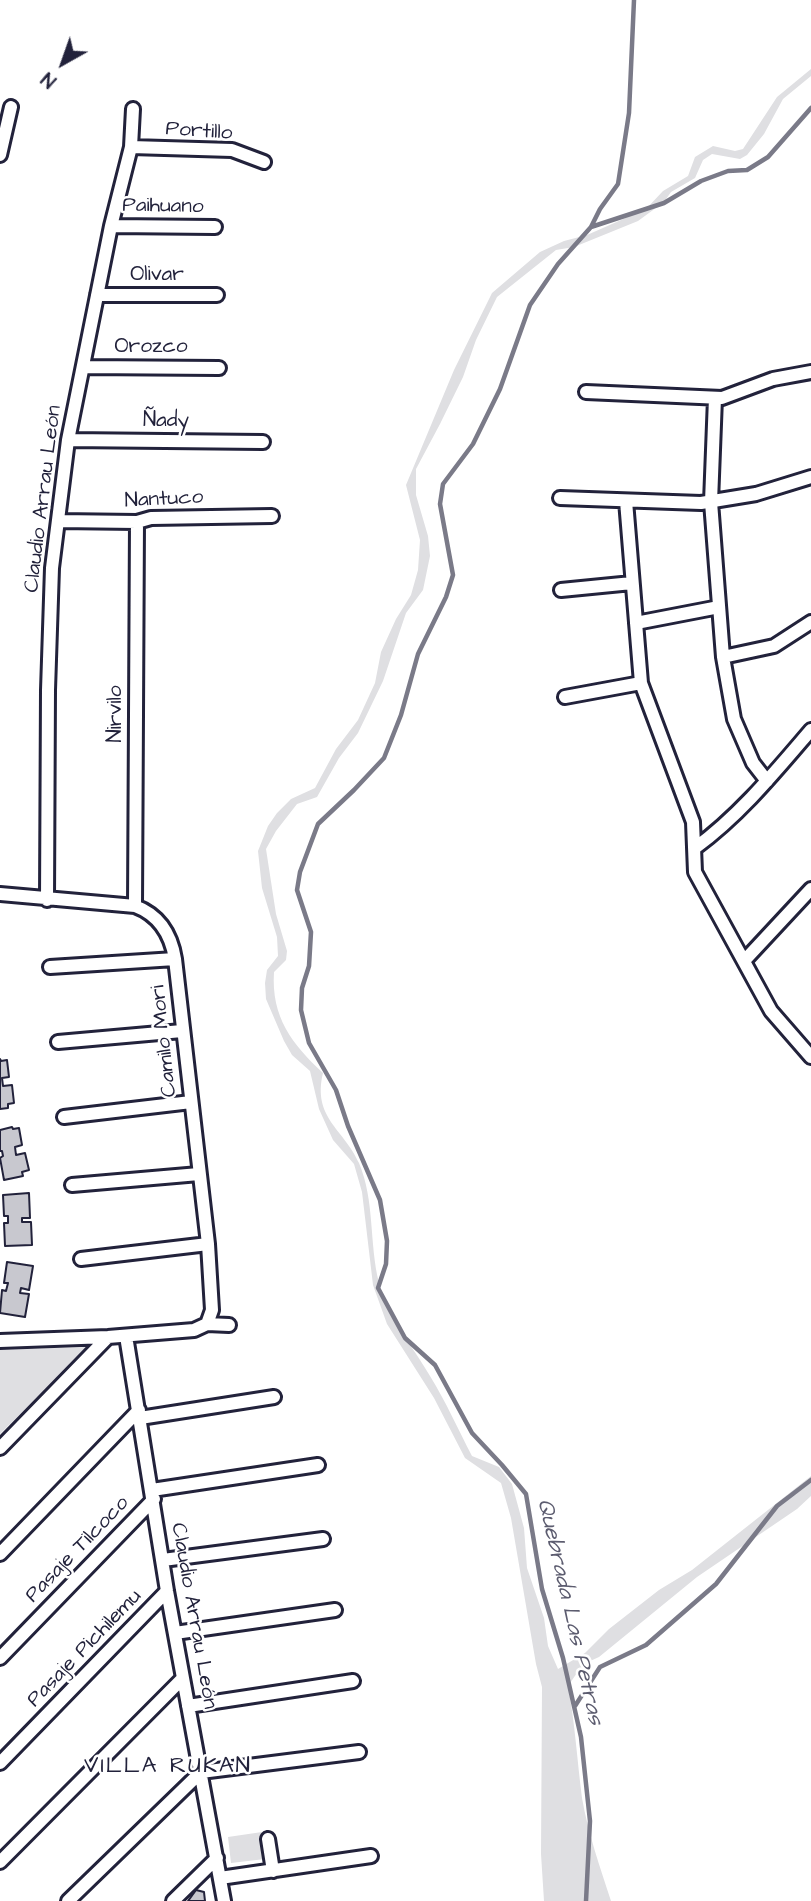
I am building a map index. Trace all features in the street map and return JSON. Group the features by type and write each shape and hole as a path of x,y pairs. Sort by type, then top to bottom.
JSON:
{"street":[{"path":"0,155 11,107"},
{"name":"Claudio Arrau León","path":"47,900 48,690 52,568 68,440 111,226 131,148 133,109"},
{"name":"Portillo","path":"131,148 232,150 264,162"},
{"name":"Paihuano","path":"111,226 215,227"},
{"name":"Olivar","path":"97,295 217,295"},
{"name":"Orozco","path":"83,367 219,368"},
{"path":"586,392 722,398 773,379 811,372"},
{"path":"715,398 711,502 723,657 734,719 752,763 767,781"},
{"name":"Ñady","path":"68,440 263,442"},
{"path":"560,498 711,502 756,495 811,477"},
{"path":"626,501 641,683 693,822 695,872 772,1011 811,1056"},
{"name":"Nantuco","path":"58,521 137,522 151,518 272,516"},
{"name":"Nirvilo","path":"135,906 137,522"},
{"path":"561,590 632,583"},
{"path":"636,623 719,607"},
{"path":"723,657 774,646 811,622"},
{"path":"565,697 641,683"},
{"path":"695,848 718,831 767,781 811,730"},
{"path":"744,961 811,890"},
{"path":"0,894 135,906"},
{"name":"Camilo Mori","path":"135,906 161,922 175,959 208,1244 212,1310 207,1324"},
{"path":"50,967 175,959"},
{"path":"58,1042 182,1031"},
{"path":"64,1117 191,1102"},
{"path":"72,1185 199,1174"},
{"path":"81,1259 208,1244"},
{"path":"0,1341 126,1336 194,1330 207,1324 229,1325"},
{"name":"Claudio Arrau León","path":"126,1336 167,1591 224,1901"},
{"path":"0,1448 108,1337"},
{"path":"0,1555 140,1414 274,1397"},
{"path":"153,1494 318,1465"},
{"name":"Pasaje Tilcoco","path":"0,1658 153,1494"},
{"path":"163,1560 323,1539"},
{"name":"Pasaje Pichilemu","path":"0,1763 167,1591"},
{"path":"175,1633 335,1610"},
{"path":"0,1862 183,1678"},
{"path":"188,1706 353,1681"},
{"path":"68,1901 201,1772 359,1752"},
{"path":"268,1839 273,1871"},
{"path":"220,1878 371,1856"},
{"path":"173,1901 217,1858"}],"shaded area":[{"path":"811,69 811,76 783,99 764,134 747,155 740,159 712,154 703,160 695,178 671,192 664,202 638,221 574,247 556,250 497,297 476,340 463,377 416,469 416,495 428,536 430,556 423,590 406,613 383,681 358,733 339,758 317,797 297,804 266,849 276,914 287,951 286,960 274,972 276,1003 280,1016 293,1040 323,1073 322,1101 326,1112 359,1163 370,1207 379,1283 389,1309 436,1386 472,1456 499,1467 512,1484 524,1528 527,1568 544,1618 548,1646 558,1669 585,1653 609,1629 659,1590 692,1570 811,1476 811,1496 797,1509 697,1577 599,1657 588,1662 568,1686 582,1798 611,1901 544,1901 541,1854 542,1687 511,1518 501,1483 465,1458 434,1398 387,1324 373,1285 362,1192 354,1164 333,1140 319,1109 310,1071 292,1055 266,999 267,970 278,956 277,937 262,888 258,851 268,826 277,813 291,799 315,788 336,749 358,720 375,683 381,652 411,595 418,570 420,540 406,485 454,370 492,293 540,252 646,209 663,191 688,176 695,157 713,146 735,151 743,149 777,97"},
{"path":"88,1347 0,1434 0,1350"},
{"path":"262,1832 265,1859 231,1863 228,1837"}],"building":[{"path":"0,1059 7,1060 9,1077 2,1078 3,1086 12,1085 14,1103 8,1104 8,1108 0,1109"},
{"path":"19,1128 22,1145 15,1147 16,1155 25,1153 29,1170 22,1172 23,1176 4,1180 0,1158 3,1156 0,1151 0,1130"},
{"path":"29,1193 30,1218 22,1218 22,1222 31,1222 32,1245 5,1246 4,1223 8,1223 8,1216 4,1216 3,1195"},
{"path":"7,1262 33,1266 29,1290 21,1288 20,1293 29,1294 25,1317 0,1313 2,1290 6,1291 8,1283 4,1283"},
{"path":"196,1890 204,1892 205,1901 188,1901"}],"waterway":[{"name":"Quebrada Las Petras","path":"586,1901 590,1821 581,1737 563,1658 542,1589 526,1494 472,1433 435,1365 405,1338 378,1288 386,1264 387,1241 380,1200 348,1126 336,1090 309,1043 301,1010 302,988 309,966 311,932 297,890 300,872 318,824 384,758 401,715 418,654 446,597 453,575 440,504 443,484 473,444 500,389 530,305 558,264 591,227 618,184 629,113 634,0"},
{"path":"591,227 664,203 701,181 728,171 747,170 768,157 811,108"},
{"path":"575,1706 600,1667 646,1645 716,1584 777,1506 811,1480"}],"district":[{"name":"VILLA RUKAN","path":"168,1767"}]}
